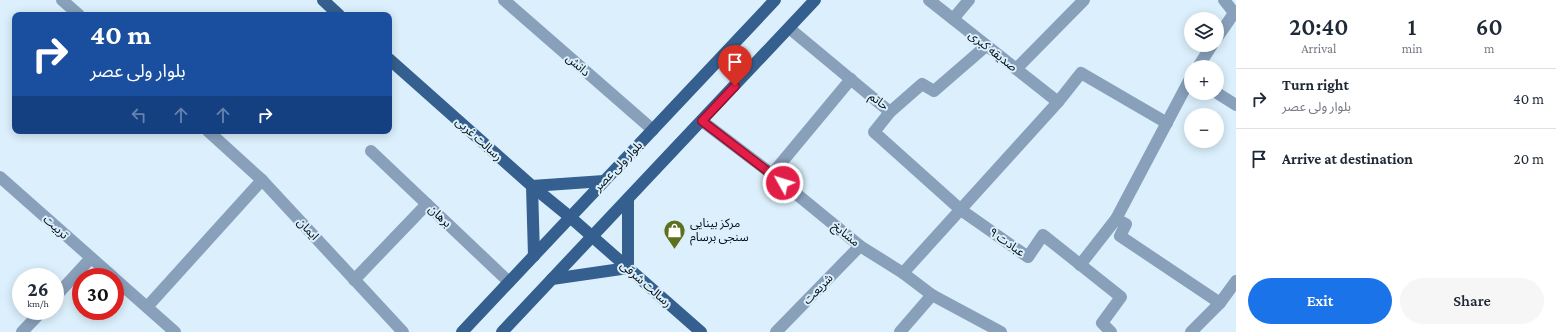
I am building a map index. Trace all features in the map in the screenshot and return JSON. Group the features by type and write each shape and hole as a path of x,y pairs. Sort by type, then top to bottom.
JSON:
{"main road":[{"path":"322,0 336,12"},
{"name":"بلوار ولی عصر","path":"462,332 775,0"},
{"path":"502,332 815,0"},
{"name":"رسالت غربی","path":"392,62 532,186 570,217"},
{"path":"534,256 532,186 604,181"},
{"path":"552,279 628,268 628,199"},
{"name":"رسالت شرقی","path":"570,217 700,332"}],"street":[{"path":"62,0 76,12"},
{"name":"صدیقه کبری","path":"928,0 1058,102"},
{"path":"953,19 970,0"},
{"path":"1016,69 1084,0"},
{"path":"1224,0 1235,14 1224,29"},
{"name":"دانش","path":"512,3 653,130"},
{"name":"حاتم","path":"789,28 890,112 922,84 934,91 986,46"},
{"path":"903,273 1058,102 1081,73 1167,124"},
{"path":"772,174 851,79"},
{"path":"1080,265 1116,219 1184,91"},
{"path":"1224,97 1236,105"},
{"name":"عبادت ۹","path":"890,112 874,132 961,210 1028,257 1042,235 1121,298 1102,323 1111,332"},
{"name":"مشایخ","path":"702,121 772,174 860,246 903,273 932,295 1001,332"},
{"name":"ایمان","path":"211,134 262,180 403,332"},
{"name":"برهان","path":"370,151 509,282"},
{"name":"تربیت","path":"0,177 102,268"},
{"path":"147,307 262,180"},
{"path":"354,280 427,204"},
{"path":"1116,219 1126,224 1120,236 1220,303"},
{"name":"شریعت","path":"776,332 860,246"},
{"path":"64,287 91,258"},
{"path":"1195,331 1220,303 1236,281"},
{"name":"تربیت","path":"124,287 175,332"},
{"path":"900,332 932,295"},
{"path":"22,332 33,320"}],"place":[{"name":"مرکز بینایی سنجی برسام","path":"674,250"}],"route":[{"path":"735,86 702,121 783,183"}]}
